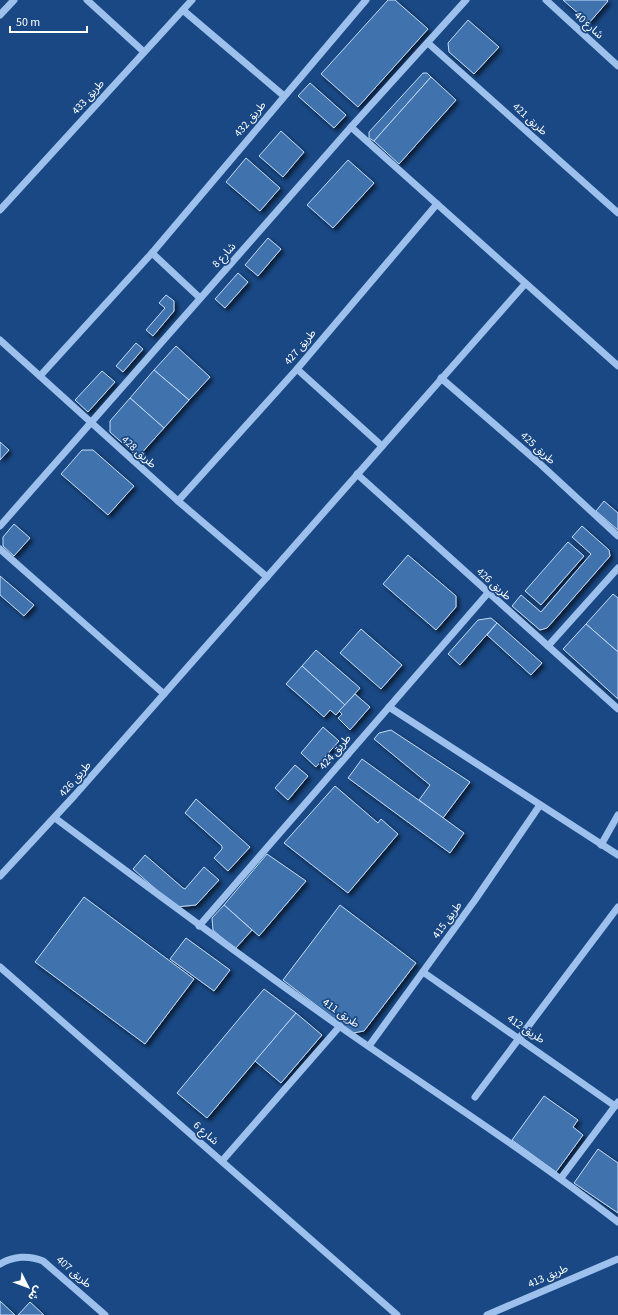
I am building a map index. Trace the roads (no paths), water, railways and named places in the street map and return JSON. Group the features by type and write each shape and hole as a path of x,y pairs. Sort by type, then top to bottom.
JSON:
{"street":[{"path":"0,15 14,0"},
{"path":"87,0 144,52"},
{"name":"طريق 433","path":"0,210 144,52 184,11 192,0"},
{"name":"طريق 432","path":"40,376 152,253 366,0"},
{"name":"شارع 8","path":"0,526 351,127 466,0"},
{"name":"شارع 40","path":"546,0 618,66"},
{"path":"184,11 284,96"},
{"name":"طريق 421","path":"428,43 618,213"},
{"path":"351,127 618,366"},
{"name":"طريق 427","path":"178,501 297,369 437,204"},
{"path":"152,253 200,298"},
{"name":"طريق 426","path":"0,876 55,818 525,284"},
{"name":"طريق 428","path":"0,340 90,423 267,578"},
{"path":"297,369 382,446"},
{"name":"طريق 425","path":"441,378 538,462 618,536"},
{"name":"طريق 426","path":"357,474 488,594 618,709"},
{"path":"0,549 164,694"},
{"path":"548,646 618,568"},
{"name":"طريق 424","path":"199,926 488,594"},
{"path":"389,707 618,855"},
{"name":"طريق 415","path":"369,1046 423,972 540,805"},
{"path":"601,845 618,815"},
{"name":"طريق 411","path":"55,818 199,926 340,1026 562,1178 618,1222"},
{"path":"475,1097 618,907"},
{"name":"شارع 6","path":"0,967 397,1315"},
{"name":"طريق 412","path":"423,972 617,1104 562,1178"},
{"path":"222,1161 340,1026"},
{"name":"طريق 407","path":"0,1264 19,1257 31,1257 43,1261 106,1315"},
{"name":"طريق 413","path":"487,1315 618,1258"}]}
